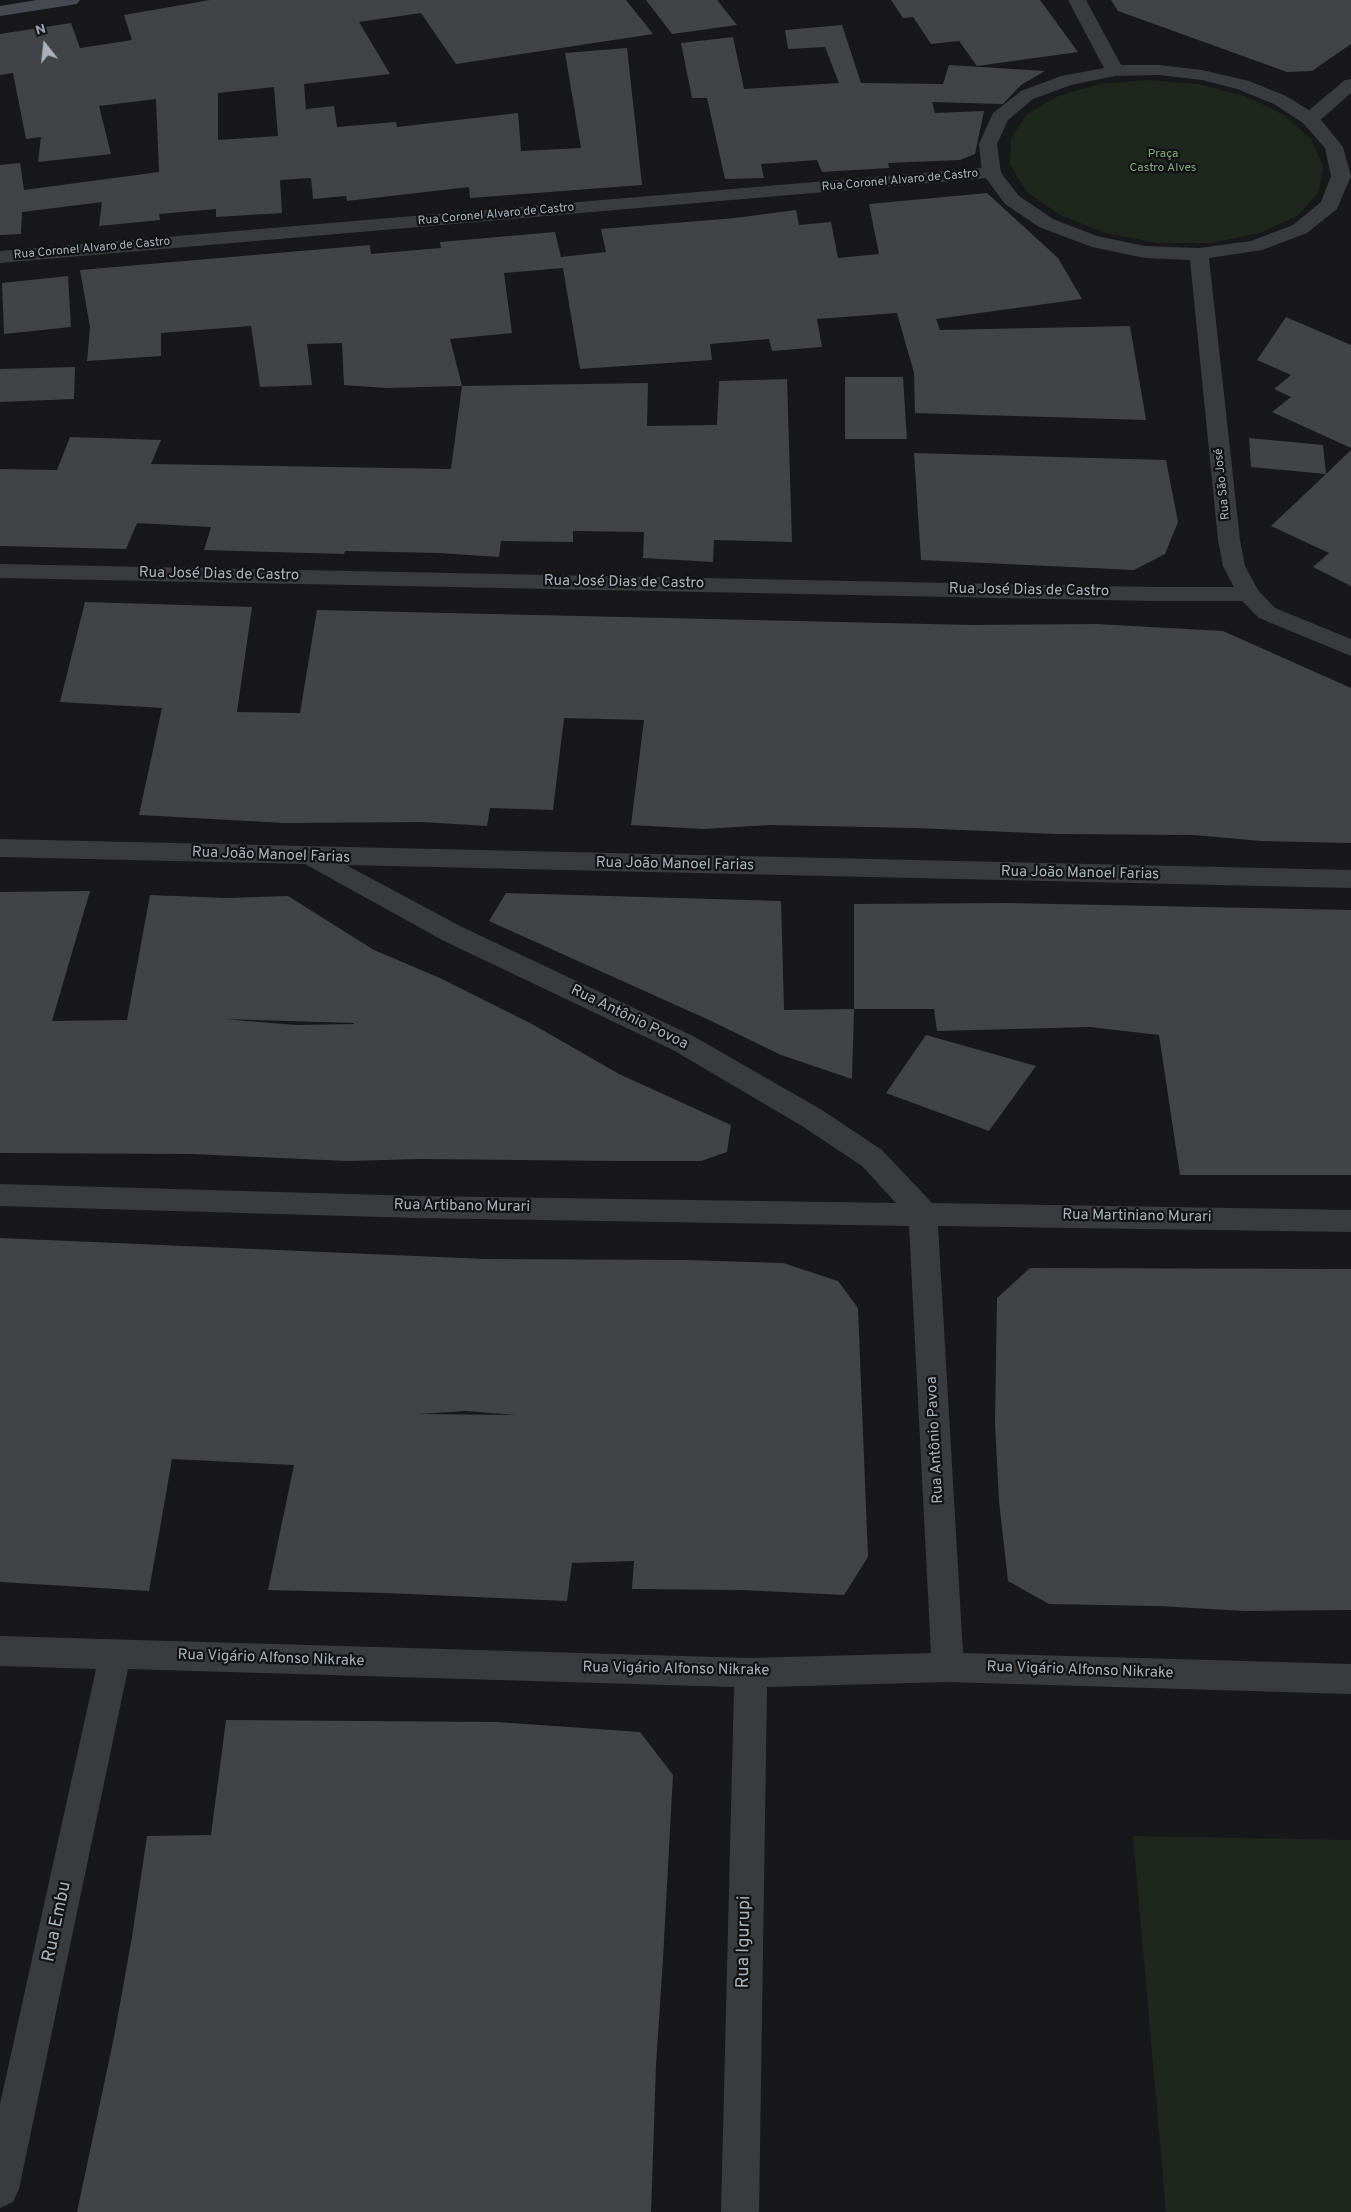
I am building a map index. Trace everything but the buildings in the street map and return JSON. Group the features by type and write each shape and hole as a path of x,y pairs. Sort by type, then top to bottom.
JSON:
{"main road":[{"path":"0,11 71,0"}],"street":[{"path":"1077,0 1115,71"},
{"path":"1159,70 1202,75 1243,85 1271,96 1310,119 1334,147 1342,176 1330,205 1300,229 1255,246 1199,254 1145,252 1092,241 1046,223 1012,200 992,173 988,144 1000,118 1027,95 1067,80 1115,71 1159,70"},
{"path":"1310,119 1351,84"},
{"name":"Rua Coronel Alvaro de Castro","path":"0,257 992,173"},
{"name":"Rua São José","path":"1199,254 1229,540 1234,566 1248,594 1267,613 1351,648"},
{"name":"Rua José Dias de Castro","path":"0,570 1152,594 1248,594"},
{"name":"Rua João Manoel Farias","path":"0,848 312,857 1351,879"},
{"name":"Rua Antônio Povoa","path":"312,857 453,934 683,1043 786,1103 872,1158 923,1213"},
{"name":"Rua Artibano Murari","path":"0,1195 418,1207 923,1213"},
{"name":"Rua Martiniano Murari","path":"923,1213 1351,1222"},
{"name":"Rua Antônio Pavoa","path":"923,1213 948,1667"},
{"name":"Rua Vigário Alfonso Nikrake","path":"0,1651 751,1673 948,1667 1351,1679"},
{"name":"Rua Embu","path":"0,2189 115,1654"},
{"name":"Rua Igurupi","path":"740,2212 751,1673"}],"green space":[{"name":"Praça Castro Alves","path":"1148,80 1198,84 1245,96 1284,115 1311,139 1323,166 1319,192 1297,216 1260,233 1211,243 1157,243 1105,233 1060,215 1027,192 1010,165 1011,138 1027,114 1058,96 1100,84"},
{"path":"1133,1836 1351,1840 1351,2212 1166,2212"}]}
